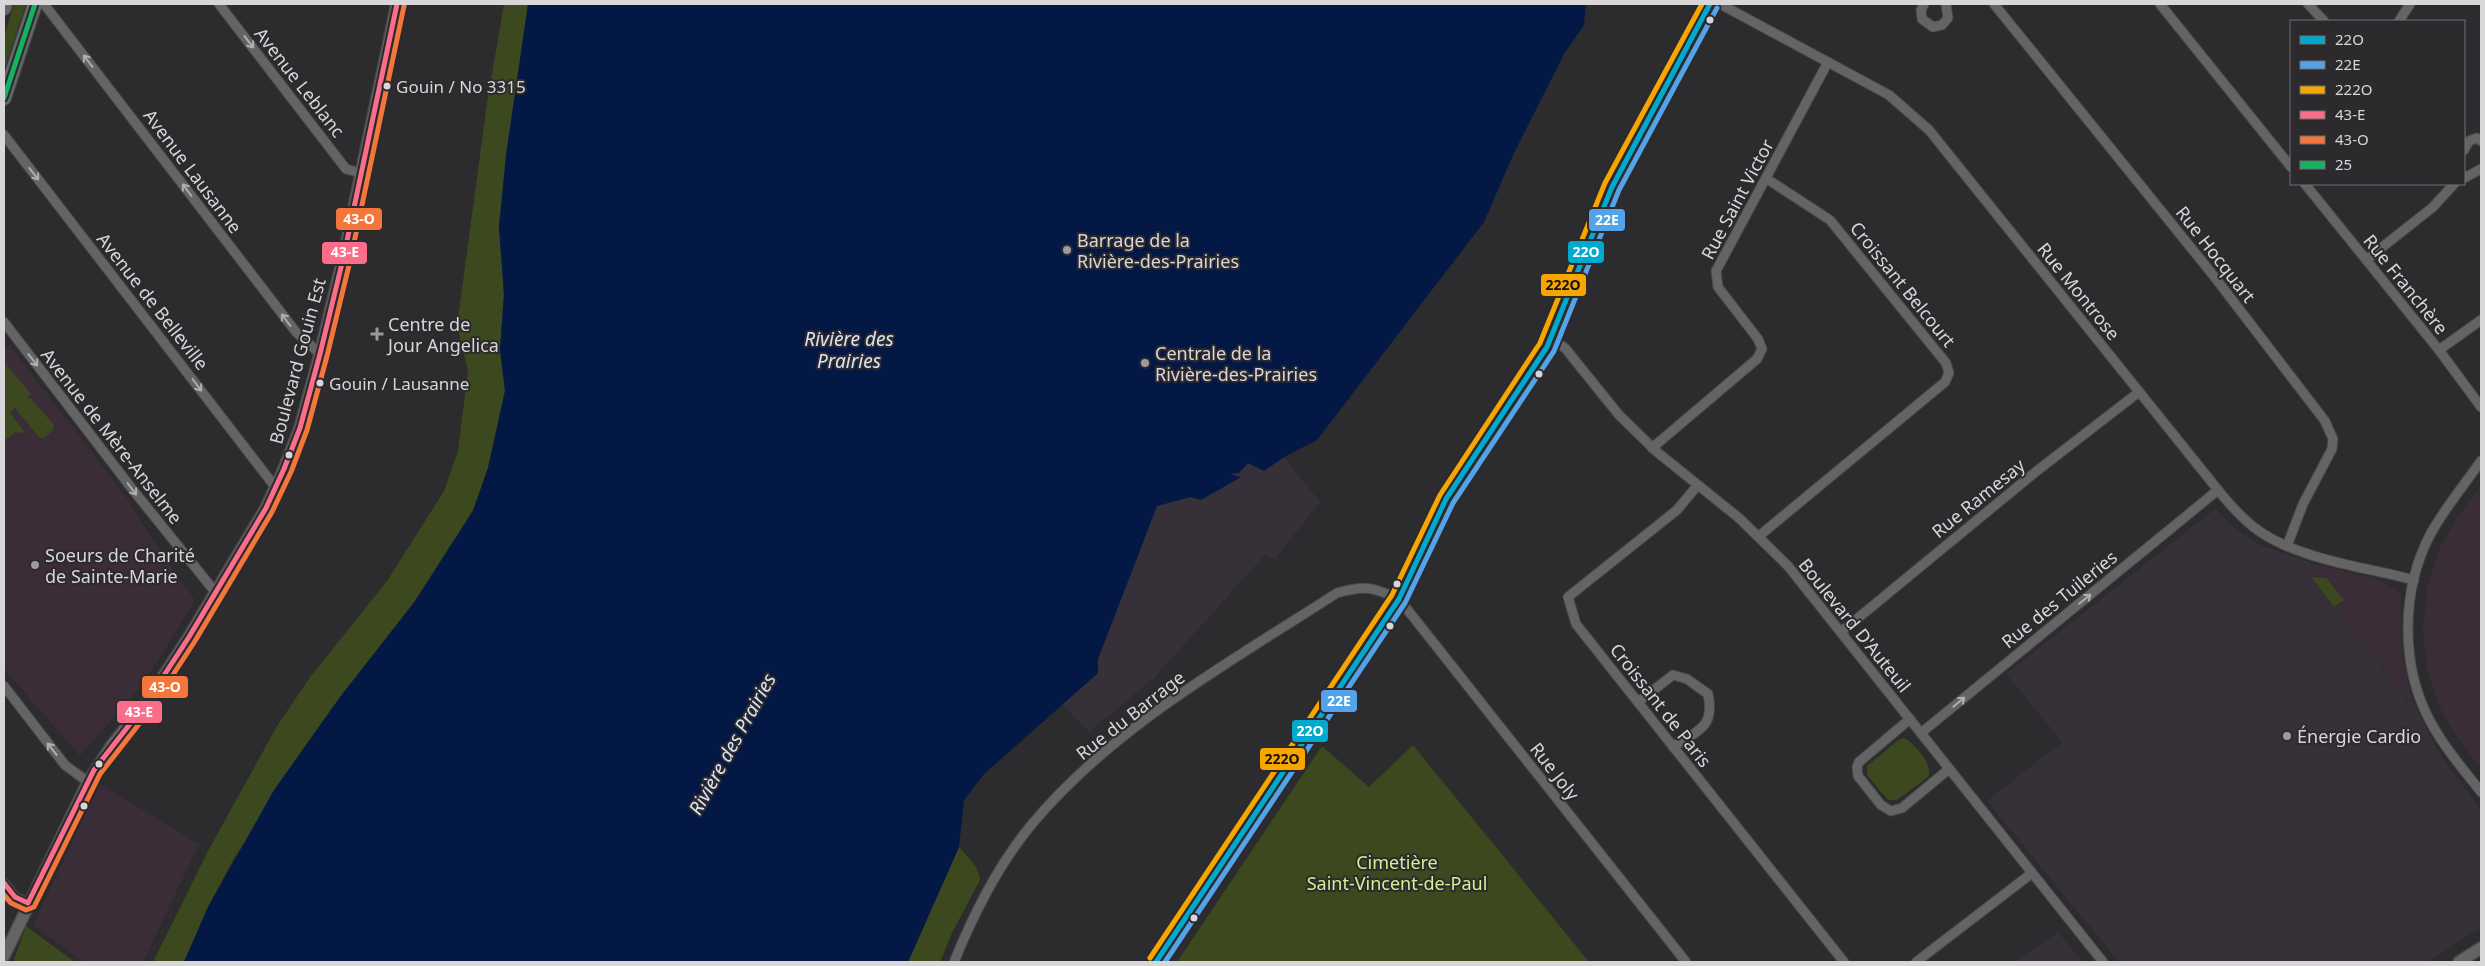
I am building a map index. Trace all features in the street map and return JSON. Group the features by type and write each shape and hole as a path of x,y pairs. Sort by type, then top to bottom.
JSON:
{"main road":[{"path":"4,8 5,4"},
{"path":"4,98 36,4"}],"street":[{"name":"Avenue Lausanne","path":"44,4 296,332 320,354"},
{"name":"Avenue Leblanc","path":"219,4 346,169 361,172"},
{"name":"Boulevard Gouin Est","path":"4,956 88,782 112,745 144,706 216,593 276,488 300,428 320,354 397,4"},
{"path":"1156,962 1399,599 1446,499 1534,368 1551,339 1612,188 1710,4"},
{"name":"Rue Montrose","path":"1720,4 1888,95 1929,130 2218,490 2250,524 2266,536 2287,546 2414,580"},
{"path":"1924,4 1921,10 1922,19 1933,27 1938,27 1946,22 1949,13 1946,4"},
{"name":"Rue Hocquart","path":"1994,4 2213,275 2325,421 2333,439 2332,449 2303,504 2287,546"},
{"path":"2160,4 2290,166"},
{"path":"2308,4 2323,20"},
{"path":"2400,20 2410,4"},
{"name":"Rue Saint Victor","path":"1652,448 1757,359 1762,349 1758,339 1718,287 1716,271 1828,62"},
{"name":"Avenue de Belleville","path":"4,135 276,488"},
{"path":"2465,148 2469,141 2477,138 2481,141"},
{"path":"2465,177 2481,169"},
{"name":"Croissant Belcourt","path":"1759,536 1946,382 1949,372 1946,362 1830,220 1766,179"},
{"name":"Rue Franchère","path":"2305,185 2439,350 2481,407"},
{"path":"2366,260 2434,206 2452,185"},
{"path":"2439,350 2481,320"},
{"name":"Avenue de Mère-Anselme","path":"4,322 133,490 216,593"},
{"name":"Boulevard D'Auteuil","path":"1551,339 1565,348 1616,410 1652,448 1759,536 1788,566 2103,962"},
{"name":"Rue Ramesay","path":"1841,632 2032,474 2139,392"},
{"path":"2481,461 2436,524 2423,551 2410,599 2408,638 2410,657 2419,695 2436,732 2481,792"},
{"name":"Croissant de Paris","path":"1697,486 1676,510 1568,597 1576,624 1844,962"},
{"name":"Rue des Tuileries","path":"1921,733 2218,490"},
{"name":"Rue du Barrage","path":"954,962 975,912 1005,861 1032,824 1068,784 1114,744 1180,694 1337,593 1359,587 1375,588 1399,599"},
{"name":"Rue Joly","path":"1399,599 1686,962"},
{"path":"1638,702 1673,675 1687,679 1708,694 1712,710 1705,725 1673,747"},
{"path":"4,686 65,765 88,782"},
{"path":"1910,720 1858,764 1858,776 1883,808 1896,810 1949,769"},
{"path":"1916,962 2032,873"},
{"path":"4,884 15,897 28,903"},
{"path":"2459,962 2481,948"}],"shaded area":[{"path":"9,345 124,494 161,553 195,600 146,680 80,756 4,669 4,349"},
{"path":"1284,457 1320,502 1275,559 1265,555 1154,678 1089,732 1062,704 1098,673 1098,659 1157,506 1190,497 1248,463 1264,471"},
{"path":"2481,486 2481,769 2454,733 2439,706 2427,669 2423,629 2427,588 2439,550 2456,519"},
{"path":"2215,509 2233,527 2258,544 2315,564 2309,575 2408,702 2412,700 2438,751 2481,810 2481,928 2426,962 2119,962 1987,801 2062,742 2006,674"},
{"path":"2315,564 2374,578 2401,593 2402,654 2412,700 2409,702 2308,574"},
{"path":"100,784 199,844 143,962 83,962 33,925"},
{"path":"2058,932 2083,962 2014,962"}],"green space":[{"path":"14,4 26,4 4,70 4,36"},
{"path":"504,4 528,4 499,226 504,294 500,350 505,391 488,468 473,510 415,601 234,858 208,907 184,962 153,962 209,849 277,726 311,676 387,581 444,491 458,451 468,371 457,326 487,103"},
{"path":"4,362 31,394 27,398 31,399 54,425 53,430 44,438 40,438 17,411 16,407 10,413 25,433 15,432 4,441"},
{"path":"2311,577 2326,578 2344,600 2334,607"},
{"path":"1904,738 1913,745 1926,761 1929,772 1928,777 1897,800 1888,800 1867,775 1867,766 1898,740"},
{"name":"Cimetière Saint-Vincent-de-Paul","path":"1413,745 1589,962 1177,962 1322,746 1369,787"},
{"path":"959,847 975,866 980,880 952,933 940,962 908,962"},
{"path":"26,926 75,962 13,962"}],"water":[{"name":"Rivière des Prairies","path":"528,4 1586,4 1584,25 1564,54 1514,153 1484,222 1317,440 1284,457 1264,471 1248,463 1239,473 1230,474 1241,477 1201,500 1190,497 1157,506 1098,659 1098,673 984,774 964,800 959,847 908,962 184,962 208,907 274,790 340,697 415,601 473,511 488,468 505,391 500,350 504,294 499,226 506,155"}],"transit line":[{"name":"25","path":"4,98 35,4"},
{"name":"43-E","path":"4,883 15,897 28,903 94,770 144,706 189,637 266,508 284,469 300,428 320,354 344,255 397,4"},
{"name":"222O","path":"1150,958 1392,595 1440,495 1540,343 1605,183 1702,4"},
{"name":"22O","path":"1156,962 1399,599 1446,499 1547,347 1612,187 1710,4"},
{"name":"43-O","path":"4,895 11,903 26,910 34,907 100,774 150,710 195,641 272,512 291,472 307,430 327,356 351,257 404,6"},
{"name":"22E","path":"1165,962 1405,603 1453,503 1554,351 1619,190 1717,8"}],"place":[{"name":"Gouin / No 3315","path":"387,86"},
{"name":"Barrage de la Rivière-des-Prairies","path":"1067,250"},
{"name":"Centre de Jour Angelica","path":"377,334"},
{"name":"Centrale de la Rivière-des-Prairies","path":"1145,363"},
{"name":"Gouin / Lausanne","path":"320,383"},
{"name":"Soeurs de Charité de Sainte-Marie","path":"35,565"},
{"name":"Énergie Cardio","path":"2287,736"}]}
